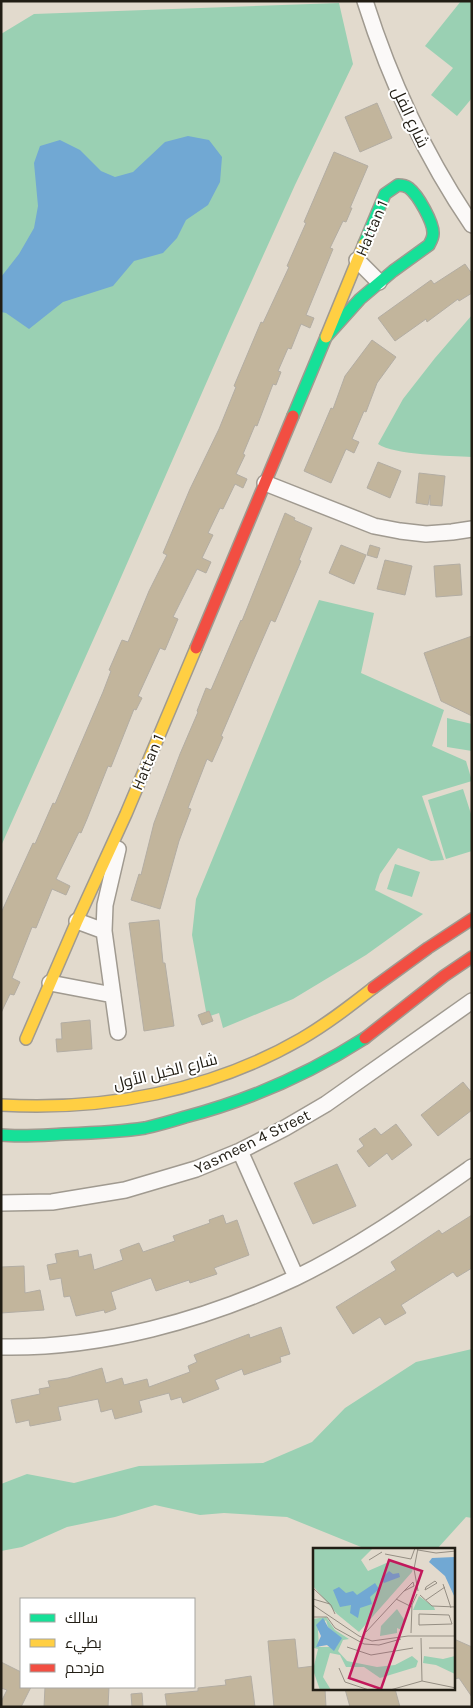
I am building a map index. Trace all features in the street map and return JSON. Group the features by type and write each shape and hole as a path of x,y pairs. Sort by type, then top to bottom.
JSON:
{"street":[{"name":"شارع الفل","path":"365,1 381,48 410,117 445,183 472,225"},
{"name":"Hattan 1","path":"26,1039 126,814 266,483 357,260 385,194 390,189 402,185 413,191 432,224 432,239 429,245 379,282 360,299 326,337"},
{"path":"357,260 379,282"},
{"path":"266,483 374,526 400,532 426,534 472,529"},
{"path":"118,1032 104,931 105,905 126,814"},
{"name":"شارع الخيل الأول","path":"1,1104 14,1106 76,1106 137,1098 195,1084 247,1066 301,1038 344,1010 472,919"},
{"path":"77,921 104,931"},
{"path":"1,1135 78,1134 144,1128 204,1113 262,1094 316,1068 365,1037 472,957"},
{"path":"50,983 113,995"},
{"name":"Yasmeen 4 Street","path":"1,1203 52,1202 125,1190 196,1170 285,1128 326,1104 472,1001"},
{"path":"240,1150 296,1277"},
{"path":"1,1347 75,1343 132,1333 188,1319 243,1300 296,1277 377,1231 472,1168"}],"green space":[{"path":"461,1 472,1 472,98 457,116 431,95 453,68 425,46"},
{"path":"339,3 353,64 295,185 230,329 1,846 1,34 34,14"},
{"path":"472,315 472,457 409,453 396,451 378,444 403,399"},
{"path":"319,600 374,613 361,673 444,710 432,746 466,761 472,781 422,796 444,860 431,861 398,848 380,874 375,890 423,914 366,955 293,999 223,1028 219,1013 207,1017 192,935 196,899"},
{"path":"447,718 472,724 472,751 447,747"},
{"path":"463,789 472,817 472,851 446,859 428,800"},
{"path":"395,864 420,872 412,897 387,889"},
{"path":"472,1349 472,1518 466,1517 438,1548 364,1548 287,1517 224,1513 200,1515 155,1505 115,1517 67,1527 22,1547 1,1551 1,1484 27,1474 74,1483 139,1466 263,1463 312,1442 345,1408 416,1362"}],"water":[{"path":"188,136 209,140 222,157 220,182 208,205 186,220 177,238 163,253 134,261 113,286 63,302 29,329 6,313 1,312 1,277 19,254 34,228 38,206 34,163 40,146 60,140 80,150 101,171 115,177 133,172 165,142"}],"building":[{"path":"377,103 392,138 360,152 345,117"},
{"path":"334,152 368,166 346,222 343,221 330,248 333,249 306,315 314,318 310,328 301,324 291,349 288,348 278,371 281,372 276,385 273,384 236,474 247,479 243,488 235,484 223,509 220,508 208,533 213,535 202,558 211,562 206,573 197,569 173,617 178,619 165,650 160,648 138,696 142,698 136,710 134,709 111,767 108,766 81,833 79,832 56,879 70,886 66,895 52,889 36,928 32,927 12,978 20,982 14,995 10,994 1,1013 1,913 33,843 35,844 53,803 55,804 103,692 111,671 109,670 122,640 128,642 149,591 167,555 163,553 190,489 219,429 236,387 234,386 261,322 263,323 289,267 287,266 306,223 304,222"},
{"path":"465,264 472,274 472,293 459,301 458,299 427,322 426,319 395,341 378,318 431,280 434,284"},
{"path":"372,340 396,357 377,383 366,412 364,411 352,439 359,442 354,453 346,449 331,483 304,471 331,408 333,409 345,376"},
{"path":"378,462 401,471 390,498 367,488"},
{"path":"419,473 445,476 442,506 430,505 430,495 428,505 416,503"},
{"path":"285,513 295,518 294,520 312,528 299,560 301,561 275,622 271,620 221,736 223,737 212,762 207,759 188,808 191,809 179,841 160,909 131,900 139,874 141,875 154,823 206,688 211,690 242,621"},
{"path":"341,545 366,555 354,584 329,573"},
{"path":"370,545 380,548 377,558 367,555"},
{"path":"385,560 412,566 405,595 377,589"},
{"path":"460,564 462,595 436,597 434,566"},
{"path":"472,636 472,716 441,701 424,653"},
{"path":"159,920 163,963 165,963 174,1026 144,1031 129,923"},
{"path":"209,1011 213,1021 202,1025 198,1015"},
{"path":"90,1020 92,1049 57,1052 56,1039 62,1039 61,1023"},
{"path":"463,1082 472,1093 472,1110 438,1136 421,1115"},
{"path":"396,1124 412,1145 392,1160 387,1153 369,1167 357,1151 364,1146 359,1139 375,1128 381,1135"},
{"path":"337,1164 356,1206 313,1224 294,1183"},
{"path":"223,1215 226,1224 237,1220 249,1255 214,1268 217,1274 190,1283 189,1280 156,1291 151,1278 111,1292 116,1309 105,1313 104,1310 76,1316 70,1296 64,1297 61,1278 50,1280 47,1265 57,1263 55,1254 78,1250 79,1257 91,1254 94,1270 123,1260 120,1250 139,1243 143,1252 175,1241 173,1236 210,1223 209,1220"},
{"path":"472,1215 472,1268 457,1277 453,1272 401,1305 406,1313 385,1325 380,1317 353,1334 336,1307 396,1270 391,1262 439,1230 442,1234"},
{"path":"24,1266 25,1293 40,1290 44,1310 1,1313 1,1267"},
{"path":"281,1327 290,1354 280,1357 281,1362 244,1375 242,1369 215,1380 219,1389 183,1403 181,1397 171,1400 169,1393 139,1401 142,1412 115,1419 112,1409 101,1412 98,1399 58,1407 61,1420 30,1426 29,1420 16,1423 11,1400 40,1394 39,1389 50,1387 48,1381 68,1378 102,1368 106,1383 122,1378 124,1385 147,1379 149,1387 190,1372 188,1366 197,1362 194,1355 249,1334 250,1338"},
{"path":"295,1639 298,1668 313,1666 313,1690 325,1690 326,1707 274,1707 268,1641"},
{"path":"456,1640 472,1647 472,1697 459,1678 456,1679"},
{"path":"1,1662 20,1672 20,1688 30,1688 21,1707 1,1707 1,1702 7,1690 1,1688"},
{"path":"251,1676 255,1707 167,1707 165,1694 198,1691 198,1688 226,1685 225,1680"},
{"path":"45,1688 109,1688 108,1707 44,1707"},
{"path":"345,1690 395,1690 400,1707 350,1707"},
{"path":"142,1693 143,1707 132,1707 131,1694"}],"traffic: fast":[{"path":"293,416 326,337 360,299 393,271 429,245 433,234 431,223 421,203 409,188 398,185 385,194 364,244"},
{"path":"1,1135 33,1136 145,1128 233,1103 256,1094 301,1074 365,1038"}],"traffic: slow":[{"path":"326,337 364,244"},
{"path":"26,1039 126,814 196,648"},
{"path":"1,1105 79,1105 156,1094 194,1084 231,1072 267,1057 301,1039 373,988"}],"traffic: jam":[{"path":"196,648 293,416"},
{"path":"373,988 472,919"},
{"path":"365,1038 444,976 472,957"}]}
